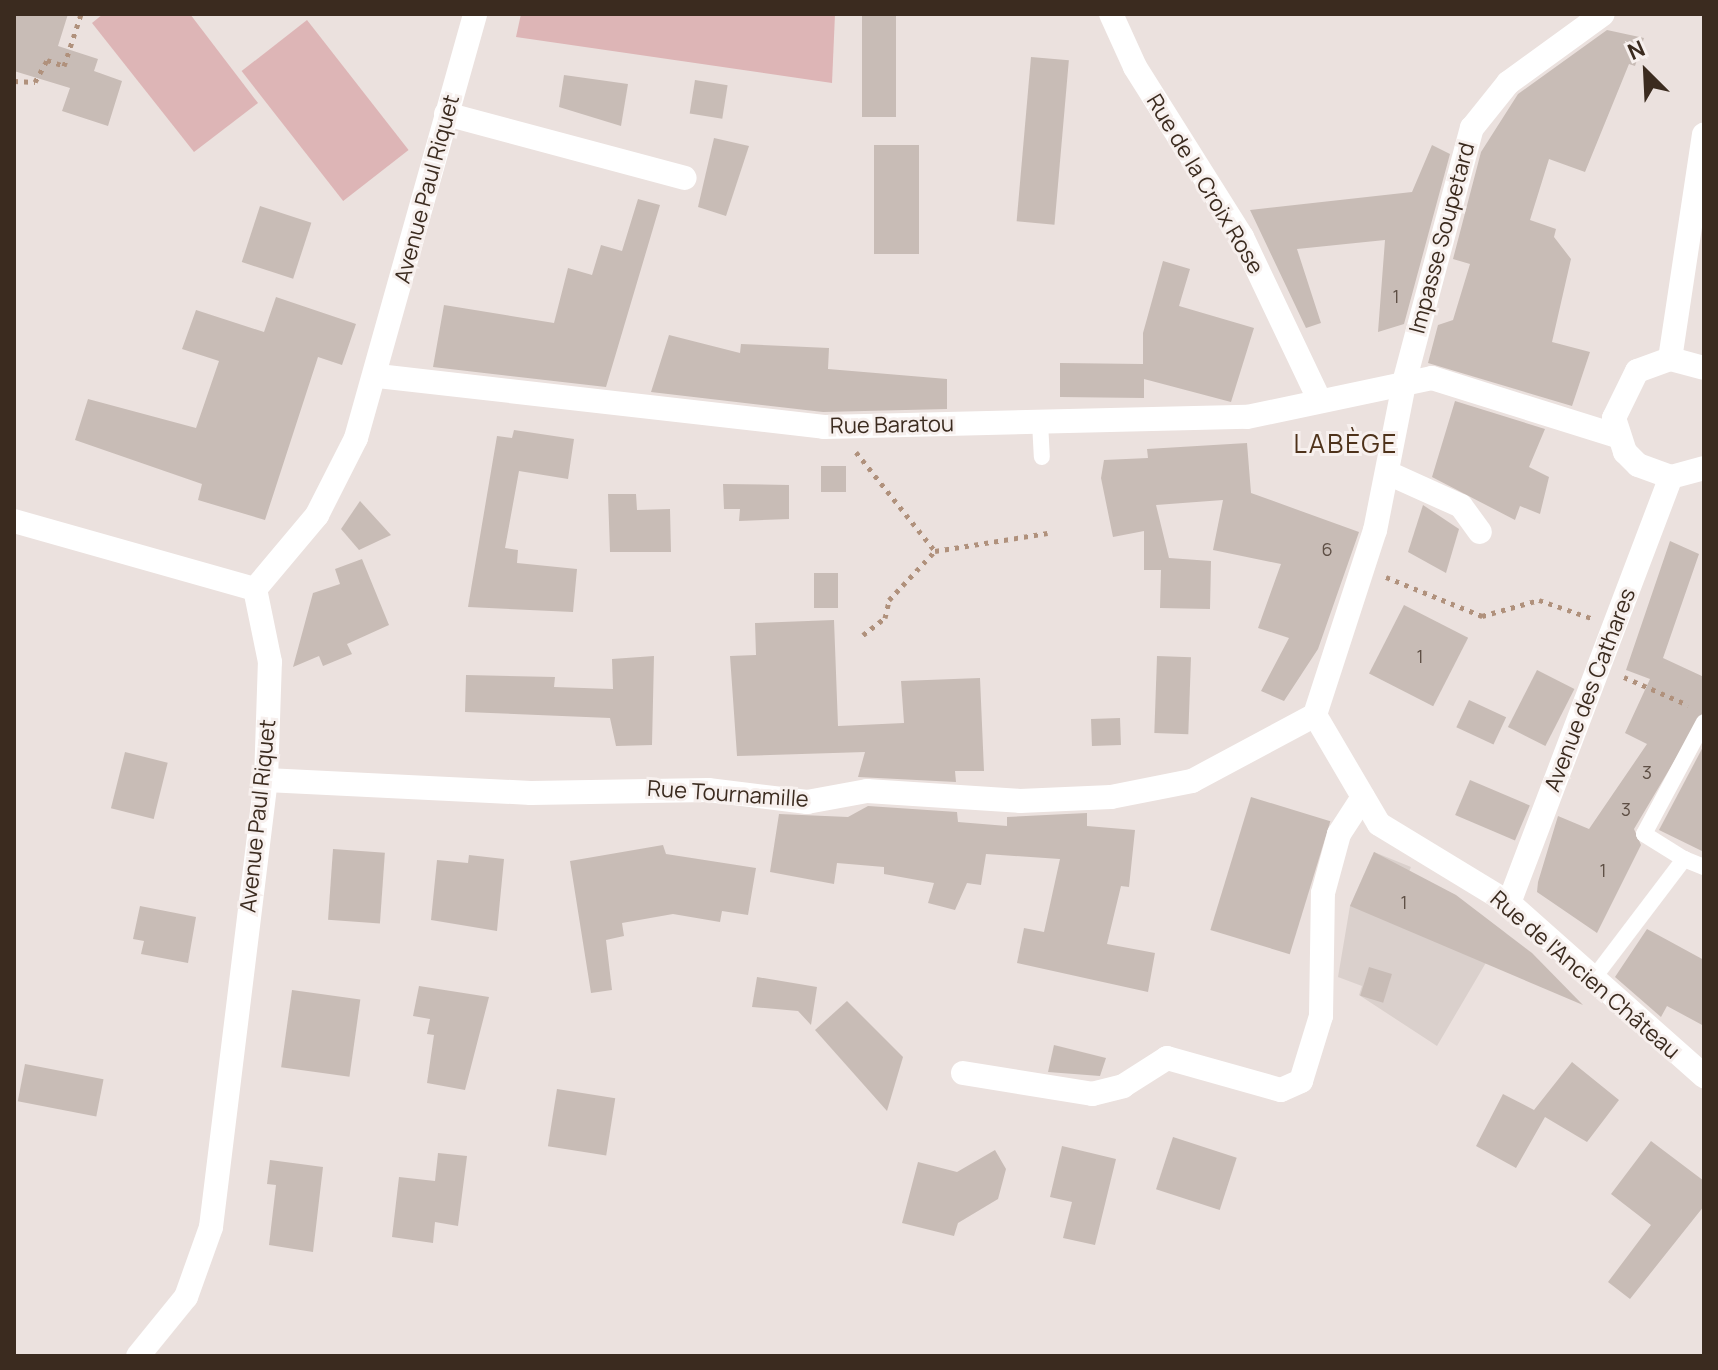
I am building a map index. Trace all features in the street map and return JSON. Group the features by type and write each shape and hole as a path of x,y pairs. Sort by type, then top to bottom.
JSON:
{"street":[{"name":"Avenue Paul Riquet","path":"138,1356 186,1297 211,1227 266,780 270,662 255,589 325,501 378,376 475,14"},
{"name":"Rue de la Croix Rose","path":"1111,14 1135,67 1242,237 1318,397"},
{"name":"Impasse Soupetard","path":"1405,379 1472,128 1508,83 1603,14"},
{"path":"446,114 685,178"},
{"path":"1670,359 1704,135"},
{"path":"1704,368 1670,359 1625,384 1617,436 1638,465 1671,477 1704,468"},
{"name":"Rue Baratou","path":"378,376 837,427 1247,417 1318,397 1405,379 1432,378 1617,436"},
{"path":"1315,715 1363,568 1388,473 1405,379"},
{"path":"1388,473 1461,506 1480,532"},
{"name":"Avenue des Cathares","path":"1509,903 1671,477"},
{"path":"14,521 255,589"},
{"name":"Rue Tournamille","path":"266,780 531,793 708,790 807,802 867,791 1020,801 1111,797 1192,781 1315,715"},
{"name":"Rue de l'Ancien Château","path":"1315,715 1379,824 1509,903 1704,1076"},
{"path":"963,1073 1092,1094 1123,1086 1167,1058 1281,1090 1301,1081 1321,1016 1323,893 1339,834 1363,797"}],"lane":[{"path":"1040,422 1042,457"},
{"path":"1704,722 1644,834 1684,859 1704,867"},
{"path":"1593,979 1684,859"}],"path":[{"path":"14,81 35,82 47,60 64,66 81,14"},
{"path":"837,427 935,551"},
{"path":"863,635 885,618 889,600 935,551 1048,533"},
{"path":"1363,568 1482,616 1539,600 1614,626"},
{"path":"1599,666 1704,711"}],"shaded area":[{"path":"103,14 190,14 258,103 194,152 92,23"},
{"path":"521,14 835,14 832,83 516,37"},
{"path":"307,20 409,150 343,201 242,71"},
{"path":"1374,852 1411,867 1408,874 1455,895 1504,932 1437,1046 1359,995 1362,986 1338,977 1350,906"}],"building":[{"path":"14,14 68,14 58,46 98,59 94,71 122,81 108,126 62,111 70,88 14,71"},
{"path":"862,14 896,14 896,117 862,117"},
{"path":"1607,30 1644,38 1635,66 1629,64 1585,172 1549,159 1530,220 1556,229 1554,237 1571,259 1552,342 1590,352 1572,406 1428,363 1438,325 1453,320 1470,264 1453,259 1481,152 1518,94"},
{"path":"1031,57 1069,60 1054,225 1017,221"},
{"path":"564,75 628,84 621,126 559,107"},
{"path":"695,80 728,85 722,119 690,114"},
{"path":"714,138 749,146 726,216 698,207"},
{"path":"874,145 919,145 919,254 874,254"},
{"path":"1432,145 1450,154 1404,324 1378,332 1385,240 1297,249 1321,323 1306,328 1250,210 1412,192"},
{"path":"638,199 660,205 606,387 433,367 444,305 554,323 568,268 592,275 601,245 622,251"},
{"path":"260,206 311,223 293,279 242,262"},
{"path":"1163,261 1190,269 1179,306 1254,328 1231,402 1144,379 1144,398 1060,397 1060,363 1143,364 1143,333"},
{"path":"276,297 356,324 342,365 318,357 265,520 198,500 202,484 75,440 88,399 196,428 219,361 182,349 196,310 264,332"},
{"path":"669,335 740,353 741,344 829,348 828,369 947,379 947,409 823,412 651,392"},
{"path":"1455,401 1545,429 1529,467 1549,477 1540,514 1520,506 1515,520 1432,477"},
{"path":"514,430 574,439 568,479 519,471 505,548 518,550 517,563 577,569 573,612 468,607 497,436 512,438"},
{"path":"1247,443 1251,493 1359,532 1318,649 1284,701 1261,691 1289,638 1258,628 1281,564 1213,550 1223,500 1156,505 1169,558 1211,561 1210,609 1160,608 1161,570 1144,570 1144,531 1113,537 1101,478 1104,460 1148,458 1147,449"},
{"path":"821,466 846,466 846,492 821,492"},
{"path":"723,484 789,485 789,519 739,521 740,509 724,509"},
{"path":"608,494 636,494 637,510 670,509 671,552 610,552"},
{"path":"360,501 391,535 359,550 341,529"},
{"path":"1423,505 1459,529 1446,573 1408,552"},
{"path":"1670,541 1699,554 1663,658 1704,677 1704,711 1634,829 1641,845 1597,933 1537,892 1538,882 1558,816 1589,829 1647,744 1625,733 1650,679 1626,670"},
{"path":"362,559 389,625 347,644 352,654 323,666 319,656 293,667 313,593 340,584 335,569"},
{"path":"814,573 838,573 838,608 814,608"},
{"path":"1404,605 1468,638 1433,706 1369,674"},
{"path":"834,620 838,726 904,723 901,681 980,678 984,771 955,771 956,782 858,777 865,752 737,756 730,656 756,655 755,623"},
{"path":"654,656 652,745 616,746 610,718 465,712 466,675 555,677 554,687 613,689 612,659"},
{"path":"1157,656 1191,657 1188,734 1154,733"},
{"path":"1537,670 1574,689 1545,746 1508,727"},
{"path":"1469,700 1506,717 1493,745 1456,727"},
{"path":"1120,718 1121,745 1092,746 1091,719"},
{"path":"1704,745 1704,852 1659,830"},
{"path":"125,752 168,763 154,819 111,808"},
{"path":"1470,780 1530,805 1515,840 1455,815"},
{"path":"1251,797 1330,821 1290,954 1210,930"},
{"path":"868,806 957,812 958,822 1007,826 1007,817 1087,813 1087,826 1135,830 1129,887 1121,886 1107,944 1155,953 1148,992 1017,963 1024,928 1044,932 1060,859 986,854 981,885 967,883 955,910 928,903 934,883 884,874 884,867 837,863 834,884 770,872 779,814 848,817"},
{"path":"663,845 666,854 756,868 748,915 722,911 720,922 673,914 622,923 624,936 606,940 612,990 591,993 570,861"},
{"path":"333,849 385,853 380,923 328,920"},
{"path":"1374,852 1456,895 1532,953 1583,1005 1350,906"},
{"path":"469,855 504,859 497,931 431,920 437,860 468,863"},
{"path":"140,906 196,917 188,963 141,954 144,941 133,939"},
{"path":"1647,929 1704,960 1704,1026 1667,1006 1661,1017 1615,977"},
{"path":"1369,967 1392,974 1383,1003 1360,996"},
{"path":"757,977 817,987 811,1025 798,1011 752,1007"},
{"path":"419,986 489,997 465,1090 427,1083 434,1035 427,1034 430,1019 413,1016"},
{"path":"292,990 360,1000 349,1077 281,1067"},
{"path":"847,1001 903,1057 887,1111 815,1030"},
{"path":"1054,1045 1106,1058 1100,1076 1048,1072"},
{"path":"1572,1062 1619,1100 1587,1142 1545,1117 1516,1168 1476,1146 1503,1094 1534,1110"},
{"path":"25,1064 104,1079 96,1117 18,1101"},
{"path":"557,1089 615,1098 606,1156 548,1146"},
{"path":"1173,1137 1237,1158 1220,1210 1156,1189"},
{"path":"1651,1141 1704,1181 1704,1206 1630,1299 1608,1282 1651,1225 1611,1194"},
{"path":"1062,1146 1116,1159 1095,1245 1063,1238 1072,1202 1050,1197"},
{"path":"995,1150 1006,1169 998,1199 958,1223 954,1236 902,1223 918,1162 957,1172"},
{"path":"438,1153 467,1156 458,1226 435,1222 433,1243 392,1237 399,1177 435,1181"},
{"path":"270,1160 323,1167 313,1252 269,1245 276,1185 267,1184"}],"district":[{"name":"LABÈGE","path":"1346,444"}]}
